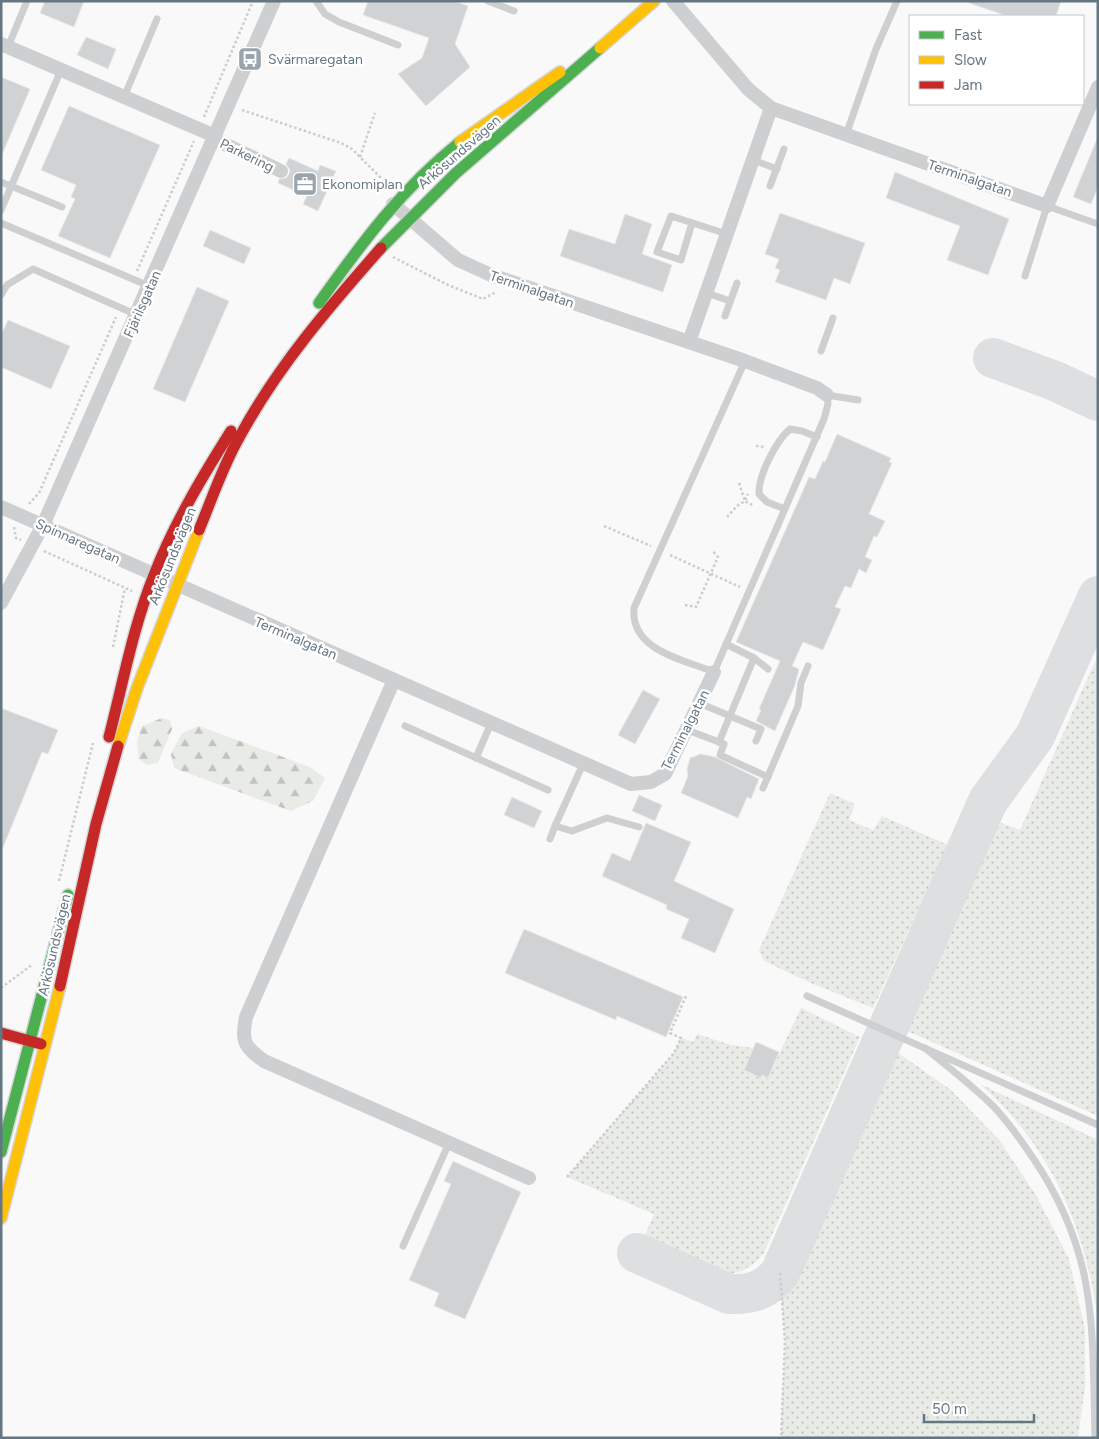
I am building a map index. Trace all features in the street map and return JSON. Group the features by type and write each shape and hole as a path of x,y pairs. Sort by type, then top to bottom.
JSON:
{"main road":[{"name":"Arkösundsvägen","path":"1,1218 46,1046 101,805 137,688 176,585 215,490 240,437 279,372 325,312 385,243 456,173 654,1"},
{"name":"Arkösundsvägen","path":"1,1152 146,596 193,494 240,417 298,331 396,201 475,130 610,40"},
{"path":"1,1033 46,1046"}],"street":[{"name":"Fjärilsgatan","path":"3,596 43,525 274,1"},
{"name":"Terminalgatan","path":"673,1 748,89 771,108 1047,206"},
{"path":"4,45 215,138"},
{"path":"1047,206 1096,96"},
{"path":"689,342 771,108"},
{"name":"Parkering","path":"215,138 281,171"},
{"name":"Terminalgatan","path":"396,201 409,218 458,260 509,282 745,361 817,388 827,394"},
{"name":"Spinnaregatan","path":"1,508 43,525 154,576"},
{"name":"Terminalgatan","path":"154,576 631,784 651,782 665,774 714,672"},
{"path":"394,680 246,1017 242,1034 247,1048 264,1061 529,1178"}],"lane":[{"path":"4,45 27,1"},
{"path":"316,1 325,14 338,22 398,45"},
{"path":"488,1 514,11"},
{"path":"846,135 876,48 897,1"},
{"path":"124,97 157,20"},
{"path":"1,210 62,70"},
{"path":"770,186 784,149"},
{"path":"753,160 777,169"},
{"path":"1,182 62,207"},
{"path":"1025,276 1047,206 1098,224"},
{"path":"692,223 681,260 657,252 670,216 727,234"},
{"path":"2,225 149,286"},
{"path":"1,295 7,285 33,269 137,315"},
{"path":"725,316 737,283"},
{"path":"707,293 730,301"},
{"path":"821,351 833,318"},
{"path":"714,672 659,650 645,642 638,634 633,620 634,608 745,361"},
{"path":"827,394 858,400"},
{"name":"Terminalgatan","path":"714,672 816,437 828,404 827,394"},
{"path":"785,509 763,498 759,494 759,484 781,437 790,429 816,437"},
{"path":"726,644 754,658 768,669"},
{"path":"719,742 754,658"},
{"path":"763,788 798,706 801,683 808,666"},
{"path":"699,704 761,729 756,741"},
{"path":"476,758 491,723"},
{"path":"405,726 548,790"},
{"path":"687,730 724,744 720,755 768,777"},
{"path":"550,839 583,764"},
{"path":"555,826 572,831 607,818 638,827"},
{"path":"807,996 1098,1125"},
{"path":"925,1048 992,1106 1014,1129 1062,1204 1079,1249 1090,1301 1095,1364 1095,1436"},
{"path":"404,1246 449,1143"}],"path":[{"path":"229,106 341,143 360,157 389,186 396,201"},
{"path":"360,157 375,113"},
{"path":"384,193 389,186"},
{"path":"385,243 394,258 448,285 483,299 493,295 509,282"},
{"path":"727,517 737,506 745,501 781,519"},
{"path":"604,526 749,591"},
{"path":"685,605 696,607 718,556 712,550"},
{"path":"112,651 125,588"},
{"path":"58,887 94,740"},
{"path":"1,988 25,971 36,959"},
{"path":"567,1177 674,1053 681,1038 670,1034 686,996"},
{"path":"780,1272 785,1341 781,1438"}],"green space":[{"path":"1098,655 1098,1116 903,1029 996,824 999,822 1020,830"},
{"path":"162,718 170,720 172,729 158,763 147,765 139,759 137,742 142,726"},
{"path":"199,726 310,767 325,778 313,801 291,811 174,768 171,754 182,733"},
{"path":"830,793 855,804 849,820 873,830 882,816 948,845 873,1008 813,984 764,961 759,950"},
{"path":"801,1008 860,1037 764,1253 751,1266 736,1273 720,1274 704,1272 672,1259 641,1244 654,1214 567,1177 674,1053 681,1038 693,1042 697,1034 731,1045 753,1048 744,1070 761,1078 762,1075 768,1077"},
{"path":"894,1050 951,1090 1000,1141 1037,1197 1069,1259 1085,1329 1085,1387 1078,1438 781,1438 785,1341 780,1273 790,1276"},
{"path":"980,1084 1098,1140 1098,1320 1084,1253 1061,1191 1046,1162 1027,1135 1005,1108"}],"building":[{"path":"45,1 84,1 74,27 40,13"},
{"path":"368,1 454,1 468,6 455,44 470,67 426,106 398,74 422,58 429,38 363,15"},
{"path":"969,1 1061,1 1056,15 1004,15 969,3"},
{"path":"86,37 116,49 108,69 77,55"},
{"path":"1,77 30,89 1,157"},
{"path":"69,106 160,145 110,258 58,236 75,199 71,197 76,185 41,170"},
{"path":"1097,139 1098,187 1091,204 1073,197"},
{"name":"Ekonomiplan","path":"289,158 318,171 320,165 336,171 318,211 303,204 307,196 278,183 279,179 286,178 289,174 290,170 286,164"},
{"path":"895,172 1009,219 988,275 947,260 960,226 886,198"},
{"path":"780,213 865,243 850,284 834,278 826,300 775,282 780,270 775,268 779,259 765,254"},
{"path":"625,214 652,224 642,254 672,265 663,292 560,256 569,229 615,244"},
{"path":"210,230 251,248 244,264 203,246"},
{"path":"197,287 229,301 185,402 153,389"},
{"path":"8,320 70,346 51,389 1,367 1,335"},
{"path":"837,434 891,458 889,462 892,463 869,514 885,521 877,537 874,536 865,557 872,560 866,573 859,569 851,588 845,586 835,607 841,609 823,650 803,642 792,666 799,669 795,685 775,731 756,721 761,710 759,709 780,661 736,642 809,477 815,479 823,461 825,462"},
{"path":"643,690 660,699 635,744 618,735"},
{"path":"1,708 58,730 48,754 42,752 2,850"},
{"path":"701,754 715,757 759,779 751,799 747,797 738,818 681,793 688,776 687,769 690,758"},
{"path":"639,795 662,805 655,821 632,811"},
{"path":"512,797 542,811 534,828 504,815"},
{"path":"646,823 691,842 674,881 734,909 715,953 681,938 689,919 666,909 667,905 602,876 612,853 630,861"},
{"path":"524,929 683,997 666,1037 617,1016 616,1020 505,973"},
{"path":"756,1042 779,1052 768,1078 762,1075 761,1078 744,1070"},
{"path":"453,1161 521,1192 465,1319 434,1306 439,1293 409,1280 451,1184 444,1181"}],"taxiway":[{"path":"993,358 1055,381 1098,401"},
{"path":"637,1253 729,1294 745,1294 758,1290 769,1284 780,1273 988,801 1035,736 1098,596"}],"traffic: fast":[{"path":"381,248 456,173 600,48"},
{"path":"319,303 367,238 401,198 419,178 460,142"},
{"path":"1,1152 68,895"}],"traffic: slow":[{"path":"600,48 654,1"},
{"path":"460,142 560,72"},
{"path":"118,746 137,688 199,530"},
{"path":"1,1218 60,986"}],"traffic: jam":[{"path":"199,530 234,447 271,385 305,338 381,248"},
{"path":"109,737 134,635 154,575 170,537 189,501 231,431"},
{"path":"60,986 96,824 118,746"},
{"path":"1,1033 41,1044"}],"place":[{"name":"Svärmaregatan","path":"250,59"},
{"name":"Ekonomiplan","path":"305,184"}]}
